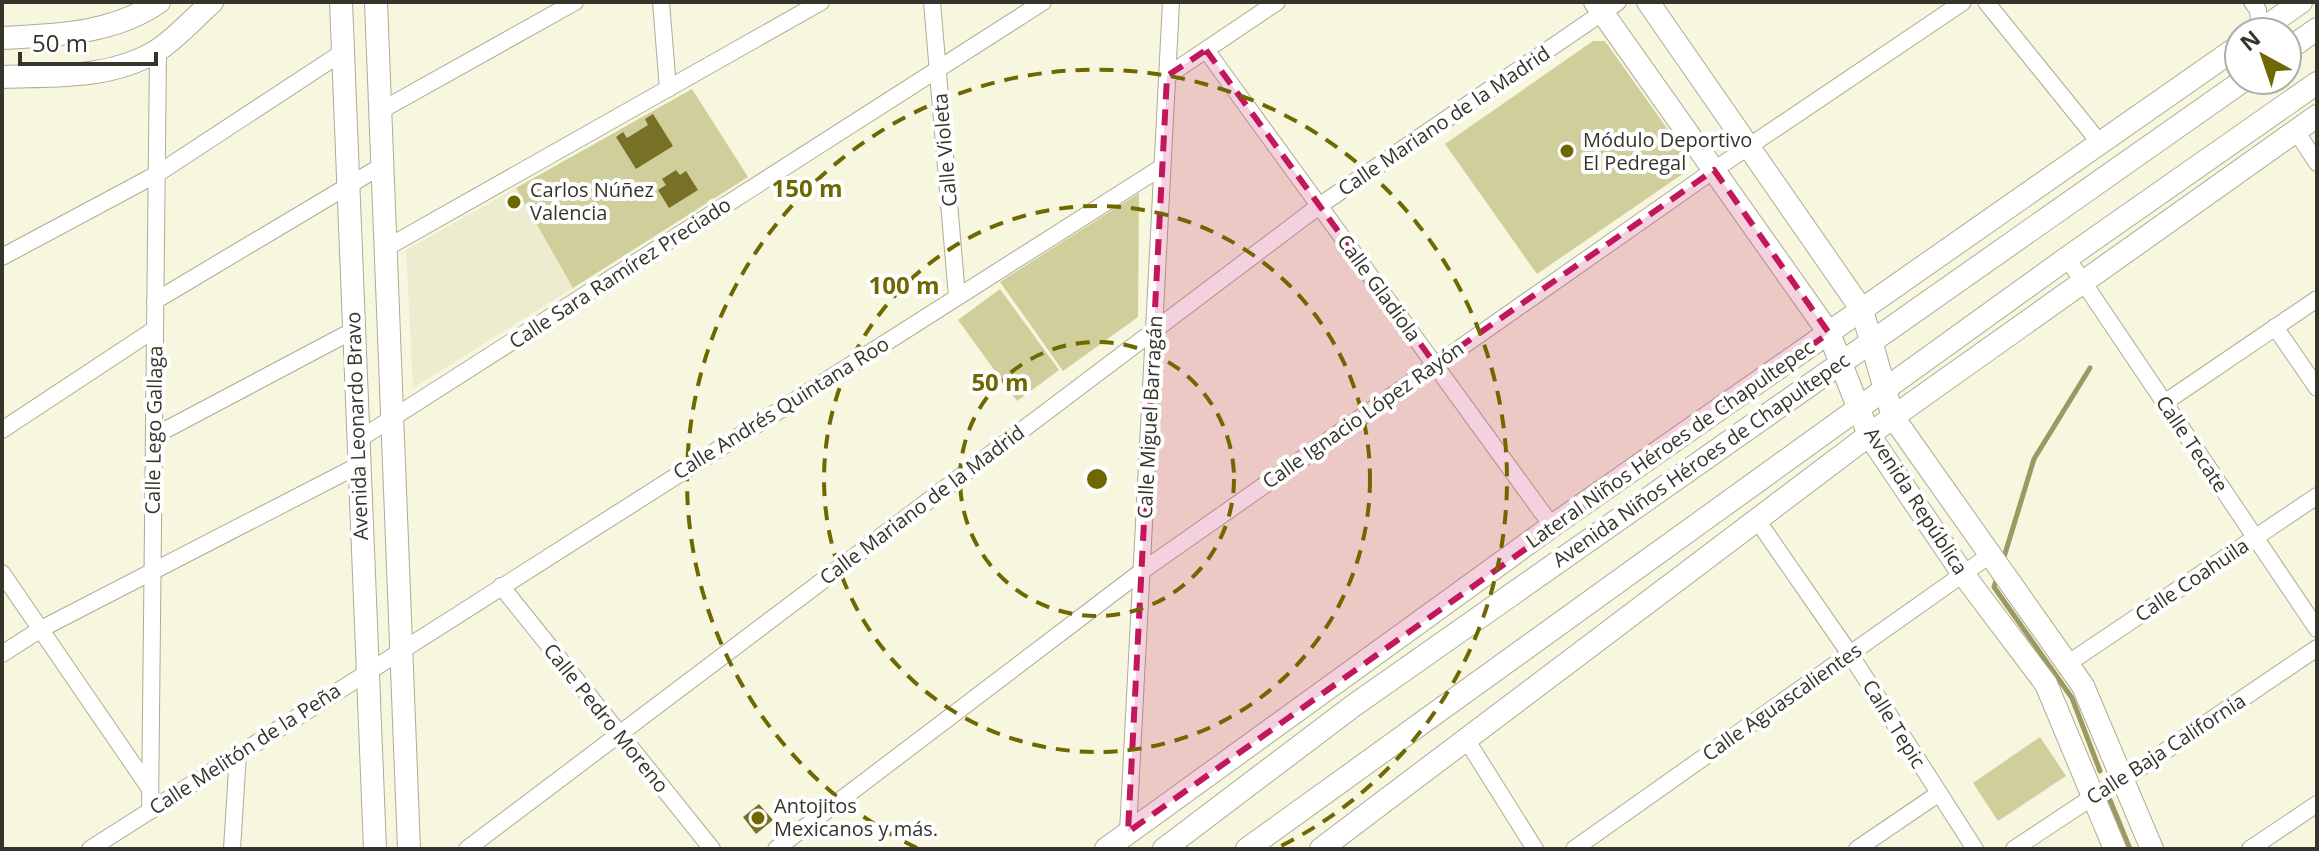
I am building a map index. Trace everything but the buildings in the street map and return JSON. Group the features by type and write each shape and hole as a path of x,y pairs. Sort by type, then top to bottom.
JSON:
{"street":[{"path":"2,38 74,35 143,13 159,2"},
{"path":"2,77 86,74 124,68 158,50 212,2"},
{"name":"Avenida Leonardo Bravo","path":"341,2 375,849"},
{"name":"Avenida Leonardo Bravo","path":"376,2 409,849"},
{"path":"380,111 575,2"},
{"path":"661,2 668,89"},
{"path":"386,248 821,2"},
{"name":"Calle Violeta","path":"932,2 957,297"},
{"name":"Calle Sara Ramírez Preciado","path":"358,440 1043,2"},
{"name":"Calle Miguel Barragán","path":"1128,832 1171,2"},
{"path":"1167,76 1277,2"},
{"name":"Avenida República","path":"1648,2 1862,310 1893,417 2083,686 2152,849"},
{"name":"Calle Ignacio López Rayón","path":"776,849 1142,571 1748,146 1963,2"},
{"path":"1986,2 2100,143"},
{"path":"2281,16 2301,2"},
{"name":"Avenida República","path":"1605,5 1714,170 1829,333 1869,435 1963,574 2046,684 2115,849"},
{"name":"Calle Mariano de la Madrid","path":"467,849 1319,206 1605,5"},
{"name":"Calle Lego Gallaga","path":"150,811 158,50"},
{"name":"Calle Gladiola","path":"1206,50 1552,526"},
{"path":"2,257 157,174 343,52"},
{"name":"Lateral Niños Héroes de Chapultepec","path":"1106,849 1552,526 2223,57"},
{"path":"1247,849 1885,388 2317,83"},
{"name":"Avenida Niños Héroes de Chapultepec","path":"1164,849 1353,706 2223,95"},
{"path":"1321,849 1893,417 2317,116"},
{"path":"2296,131 2317,163"},
{"path":"155,301 383,165"},
{"name":"Calle Andrés Quintana Roo","path":"400,650 1162,167"},
{"name":"Calle Tecate","path":"2067,258 2317,629"},
{"path":"2164,403 2317,299"},
{"path":"2275,327 2317,388"},
{"path":"2,430 155,329"},
{"path":"154,436 354,330"},
{"path":"2,654 41,629 359,465"},
{"name":"Calle Coahuila","path":"2067,664 2317,496"},
{"path":"1679,536 1757,520"},
{"name":"Calle Tepic","path":"1757,520 1850,654 1975,849"},
{"name":"Calle Aguascalientes","path":"1574,849 1990,555"},
{"path":"2,573 150,789"},
{"name":"Calle Pedro Moreno","path":"501,586 712,849"},
{"name":"Calle Baja California","path":"2014,849 2121,781 2317,648"},
{"name":"Calle Melitón de la Peña","path":"90,849 400,650"},
{"path":"1466,739 1535,849"},
{"path":"232,849 238,754"},
{"path":"1857,849 1938,794"},
{"path":"2250,849 2317,804"}],"highlighted area":[{"path":"1206,50 1435,364 1714,170 1829,333 1128,832 1167,76"}],"shaded area":[{"name":"Módulo Deportivo El Pedregal","path":"1593,41 1605,41 1688,158 1684,173 1537,274 1445,144"},
{"path":"692,89 748,177 573,288 516,188"},
{"path":"516,188 573,288 413,388 406,250"},
{"path":"1139,193 1138,317 1063,371 1000,282"},
{"path":"1000,289 1059,370 1017,401 958,320"},
{"path":"2040,737 2066,776 1998,821 1973,783"}],"waterway":[{"path":"2004,557 2034,459 2090,368"},
{"path":"1996,581 1994,587 2072,698 2100,771"},
{"path":"2110,800 2130,849"}],"place":[{"name":"Módulo Deportivo El Pedregal","path":"1567,151"},
{"name":"Carlos Núñez Valencia","path":"514,202"},
{"name":"Antojitos Mexicanos y más.","path":"758,818"}]}
